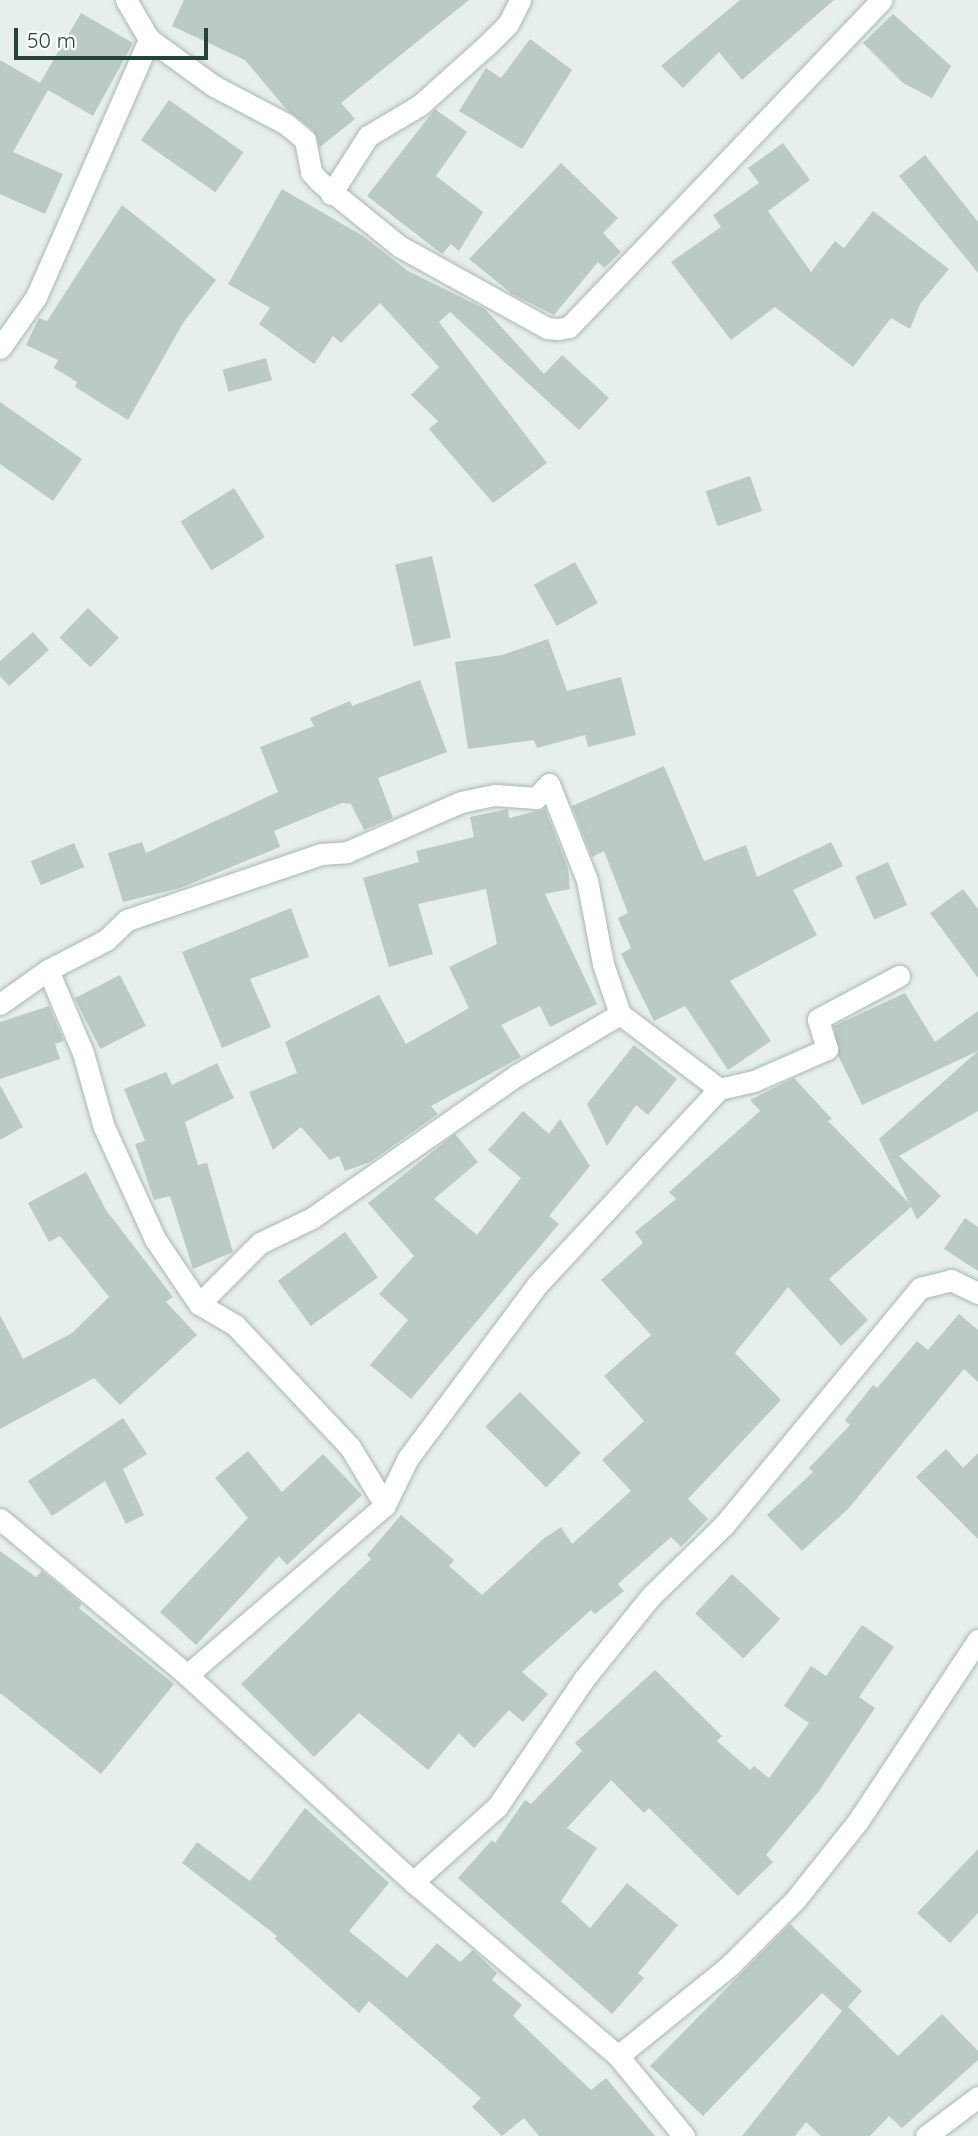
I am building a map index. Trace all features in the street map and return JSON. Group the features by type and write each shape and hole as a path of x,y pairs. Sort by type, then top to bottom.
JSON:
{"street":[{"path":"126,0 149,39 214,86 286,124 305,141 311,172 331,194 399,246 547,328 569,327 881,0"},
{"path":"331,194 368,136 420,105 508,24 520,0"},
{"path":"0,348 36,297 149,39"},
{"path":"3,995 106,940 127,920 158,908 236,887 321,854 347,852 461,802 495,795 536,798 549,785 587,880 603,964 620,1014 719,1089"},
{"path":"48,970 83,1053 104,1127 155,1238 199,1304 235,1325 350,1447 384,1506"},
{"path":"187,1675 384,1506 408,1458 536,1286 719,1089 754,1082 827,1049 818,1019 899,976"},
{"path":"199,1304 260,1243 312,1218 517,1075 620,1014"},
{"path":"413,1882 497,1807 584,1679 651,1596 724,1525 920,1288 951,1280 978,1293"},
{"path":"0,1519 187,1675 413,1882 618,2056 684,2136"},
{"path":"618,2056 728,1967 795,1900 858,1821 978,1640"},
{"path":"926,2136 978,2096"}],"building":[{"path":"184,0 469,0 341,103 355,119 320,147 313,130 286,109 245,60 172,26"},
{"path":"740,0 834,0 742,80 719,52 683,88 661,66"},
{"path":"81,13 133,43 93,116 48,90 13,152 63,174 45,214 0,194 0,60 40,83"},
{"path":"893,14 951,66 932,98 903,83 863,43"},
{"path":"530,39 572,70 522,149 459,111 486,68 501,78"},
{"path":"169,100 244,152 215,192 141,140"},
{"path":"435,109 467,132 436,176 483,212 459,251 451,244 442,254 367,196"},
{"path":"783,143 810,180 768,211 811,272 835,241 844,248 873,211 949,269 920,304 910,329 891,318 853,367 775,307 731,340 671,262 721,227 713,215 759,183 748,168"},
{"path":"925,155 978,222 978,273 899,176"},
{"path":"561,163 618,218 603,233 621,252 604,268 598,262 554,315 512,294 469,259"},
{"path":"282,189 363,236 408,271 485,309 544,374 562,355 609,398 579,430 450,312 439,322 547,463 493,503 429,429 438,421 411,395 439,367 380,303 341,343 333,336 314,364 259,324 270,308 228,284"},
{"path":"122,205 216,280 183,323 128,420 75,387 77,382 54,368 58,360 26,345 39,318 47,321"},
{"path":"266,358 272,380 228,392 223,370"},
{"path":"0,402 82,459 53,501 0,464"},
{"path":"750,476 762,511 718,526 706,491"},
{"path":"234,488 265,537 211,571 181,521"},
{"path":"432,556 451,638 414,646 395,565"},
{"path":"575,562 598,603 557,626 534,585"},
{"path":"88,608 119,638 90,667 60,637"},
{"path":"33,632 49,650 9,686 0,676 0,661"},
{"path":"548,639 567,691 621,677 636,735 588,747 585,735 537,748 534,740 468,749 455,662 502,655"},
{"path":"420,680 447,752 378,778 393,818 364,830 351,804 342,803 274,831 280,847 180,888 123,902 108,853 142,842 146,853 278,792 260,747 314,726 310,718 350,701 352,706"},
{"path":"664,766 704,861 746,845 757,877 831,842 843,866 793,890 817,935 730,981 771,1041 728,1070 685,1006 654,1021 621,954 631,948 618,918 628,913 604,851 592,857 572,806"},
{"path":"508,809 509,818 545,809 568,868 570,889 545,894 597,1004 550,1027 540,1006 501,1025 521,1057 431,1106 438,1114 370,1162 345,1171 339,1156 330,1160 301,1127 273,1150 249,1092 297,1073 285,1042 379,995 406,1044 469,1008 449,967 497,944 486,889 418,904 433,954 389,967 363,878 419,862 416,851 474,837 470,817"},
{"path":"74,843 84,867 41,885 31,861"},
{"path":"888,862 907,905 874,920 855,877"},
{"path":"963,889 978,909 978,978 930,913"},
{"path":"291,908 309,957 250,979 271,1027 222,1048 182,952"},
{"path":"120,975 146,1026 100,1049 75,998"},
{"path":"905,993 935,1042 978,1011 978,1051 862,1105 838,1055 834,1026"},
{"path":"49,1006 64,1041 55,1044 60,1059 0,1079 0,1022"},
{"path":"634,1045 677,1079 648,1115 636,1105 607,1146 587,1104"},
{"path":"978,1051 978,1111 899,1156 941,1196 917,1220 911,1207 829,1279 868,1320 841,1346 788,1287 735,1353 781,1400 688,1499 708,1519 681,1547 671,1537 618,1584 624,1591 595,1614 591,1610 522,1672 548,1694 523,1722 509,1710 474,1748 459,1733 428,1770 359,1713 314,1757 241,1684 371,1559 367,1555 401,1515 454,1560 449,1566 482,1595 543,1539 561,1527 572,1544 631,1491 602,1460 644,1421 604,1376 651,1335 601,1280 643,1243 635,1232 676,1199 669,1192 760,1111 750,1100 794,1078 832,1119 828,1121 909,1203 879,1139"},
{"path":"217,1063 234,1098 185,1122 198,1165 207,1163 233,1252 193,1269 170,1196 154,1200 135,1144 145,1141 124,1089 166,1072 172,1085"},
{"path":"0,1085 23,1127 0,1140"},
{"path":"523,1111 549,1134 560,1119 590,1166 549,1216 559,1224 411,1399 370,1365 408,1320 379,1294 414,1256 368,1203 455,1134 478,1162 434,1199 477,1235 521,1178 488,1150"},
{"path":"86,1172 106,1210 173,1297 166,1302 197,1335 120,1405 94,1378 0,1429 0,1315 23,1359 72,1333 109,1297 60,1236 49,1242 28,1203"},
{"path":"965,1218 978,1227 978,1271 944,1249"},
{"path":"345,1232 378,1277 311,1326 278,1281"},
{"path":"959,1314 978,1330 978,1382 964,1369 848,1509 802,1551 767,1515 813,1472 809,1468 850,1425 845,1420 873,1385 877,1388 917,1341 928,1350"},
{"path":"520,1392 581,1453 546,1487 485,1427"},
{"path":"123,1418 147,1454 123,1469 144,1515 126,1524 105,1481 52,1516 28,1481"},
{"path":"946,1449 963,1468 978,1453 978,1539 916,1477"},
{"path":"248,1451 282,1492 323,1454 362,1495 287,1565 279,1556 196,1645 160,1612 248,1518 215,1478"},
{"path":"0,1551 36,1577 42,1571 82,1604 79,1608 174,1684 101,1774 0,1693"},
{"path":"732,1574 780,1619 743,1659 695,1613"},
{"path":"862,1625 894,1647 859,1697 875,1708 819,1791 766,1855 773,1862 738,1896 649,1808 644,1813 611,1780 567,1828 597,1848 561,1901 590,1928 627,1883 678,1925 638,1973 644,1978 612,2014 458,1878 492,1840 495,1843 525,1800 531,1804 582,1751 575,1743 655,1670 722,1736 717,1741 750,1770 754,1766 769,1778 809,1723 784,1706 811,1666 826,1676"},
{"path":"305,1808 389,1883 349,1931 407,1978 437,1943 460,1962 473,1950 497,1973 492,1980 522,2005 513,2016 591,2090 606,2078 655,2136 539,2136 524,2118 502,2136 472,2107 481,2098 369,2001 359,2013 275,1939 277,1936 182,1863 197,1842 250,1881"},
{"path":"978,1849 978,1913 950,1943 917,1913"},
{"path":"790,1924 862,1991 848,2007 898,2056 942,2014 978,2051 978,2060 902,2128 889,2116 870,2136 821,2136 806,2122 795,2136 742,2136 842,2011 822,1993 703,2116 650,2066"}]}
